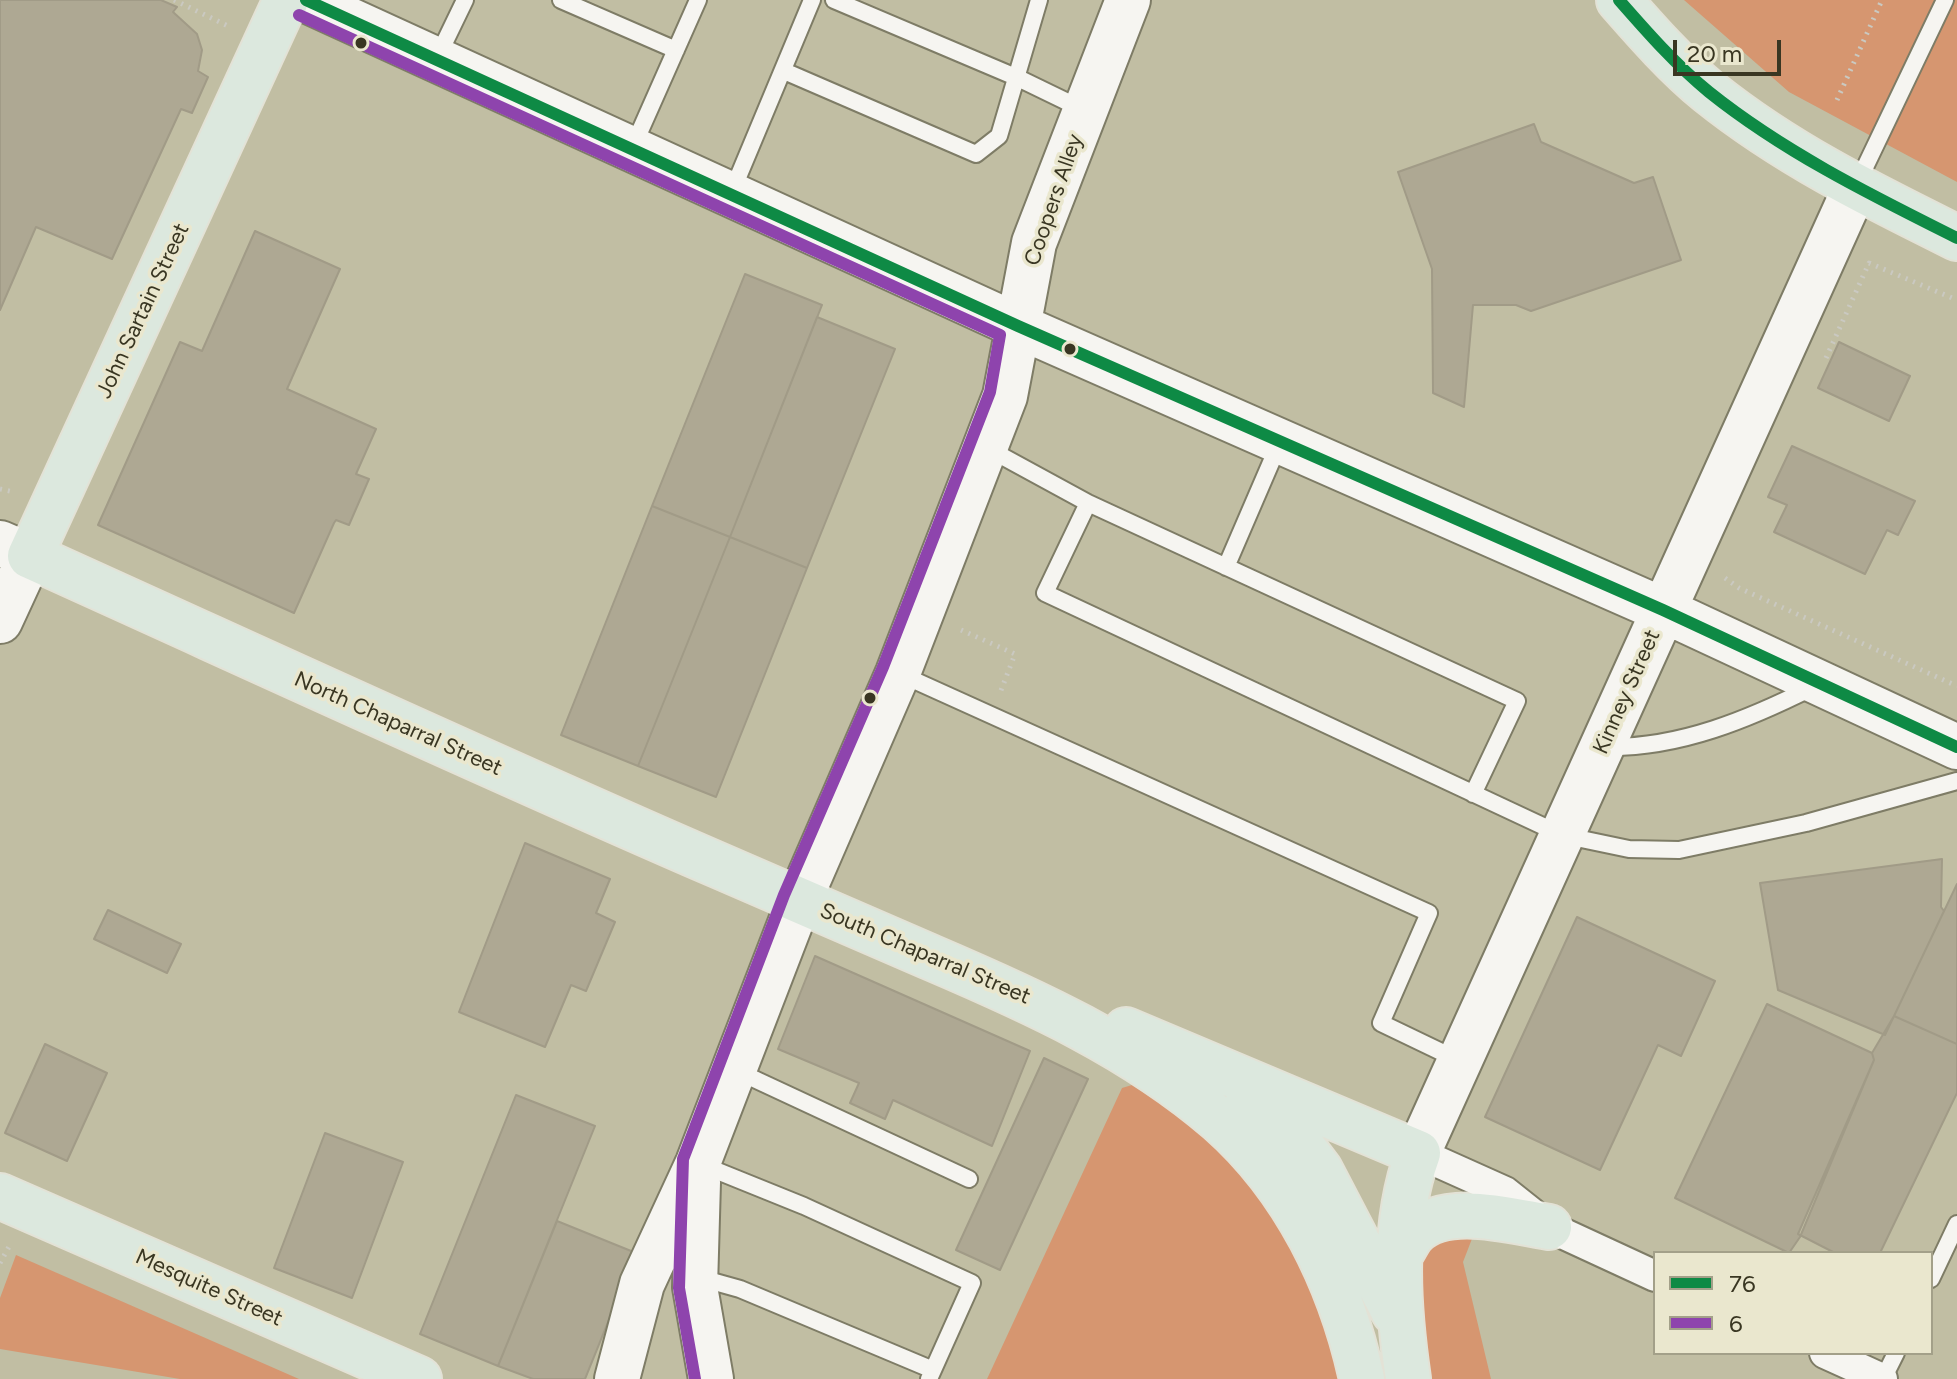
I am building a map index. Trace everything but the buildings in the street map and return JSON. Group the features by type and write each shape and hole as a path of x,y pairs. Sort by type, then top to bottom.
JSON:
{"main road":[{"name":"John Sartain Street","path":"15,550 286,0"},
{"path":"1619,0 1707,91 1778,143 1855,188 1957,238"},
{"name":"North Chaparral Street","path":"15,550 496,769 799,901"},
{"name":"South Chaparral Street","path":"799,901 1050,1008"},
{"path":"1050,1008 1144,1035 1418,1153 1406,1185 1399,1256 1401,1326 1408,1379"},
{"path":"1050,1008 1146,1064 1221,1122 1275,1183 1317,1245 1350,1324 1362,1379"},
{"path":"1221,1070 1285,1124 1320,1170 1358,1236 1401,1326"},
{"name":"Mesquite Street","path":"0,1196 419,1379"},
{"path":"1399,1256 1414,1233 1436,1221 1460,1217 1489,1218 1549,1227"}],"street":[{"path":"306,0 1018,326 1663,610 1957,747"},
{"name":"Coopers Alley","path":"617,1379 642,1284 698,1163 732,1068 799,901 898,673 1005,396 1034,243 1128,0"},
{"name":"Kinney Street","path":"1418,1153 1855,188"},
{"name":"John Sartain Street","path":"0,621 15,550"},
{"path":"1418,1153 1505,1192 1549,1227 1653,1275"},
{"name":"Coopers Alley","path":"698,1163 695,1277 711,1379"},
{"path":"1829,1355 1883,1379"}],"lane":[{"path":"436,60 465,0"},
{"path":"561,0 676,50"},
{"path":"632,149 698,0"},
{"path":"731,195 812,0"},
{"path":"834,0 1018,78 1085,111"},
{"path":"784,71 976,154 999,136 1039,0"},
{"path":"1855,188 1945,0"},
{"path":"1226,567 1280,442"},
{"path":"985,447 1088,503 1517,701 1473,794"},
{"path":"1088,503 1045,593 1562,835 1629,849 1679,850 1806,823 1957,781"},
{"path":"898,673 1429,913 1381,1023 1460,1061"},
{"path":"1602,747 1648,748 1754,716 1820,683"},
{"path":"732,1068 969,1179"},
{"path":"695,1277 740,1289 931,1374 972,1283 804,1206 698,1163"},
{"path":"1933,1275 1957,1224"},
{"path":"1883,1379 1895,1355"}],"path":[{"path":"1837,100 1882,0"},
{"path":"1823,364 1869,263 1957,300"},
{"path":"0,489 13,494"},
{"path":"1731,566 1724,580 1739,588 1957,686"},
{"path":"961,630 1015,654 997,698"},
{"path":"0,1263 9,1246"}],"shaded area":[{"path":"1684,0 1957,0 1957,182 1789,92"},
{"path":"1132,1085 1182,1118 1211,1142 1232,1163 1270,1212 1302,1265 1314,1292 1330,1334 1339,1379 987,1379 1122,1088"},
{"path":"1475,1231 1463,1262 1491,1379 1423,1379 1414,1302 1418,1264 1425,1249 1438,1238"},
{"path":"16,1255 299,1379 180,1379 0,1349 0,1298"}],"transit line":[{"name":"76","path":"306,0 1018,326 1663,610 1957,747"},
{"name":"76","path":"1619,0 1685,71 1738,114 1829,171 1957,238"},
{"name":"6","path":"299,15 1000,335 990,392 883,667 784,895 683,1159 679,1288 695,1379"}]}
